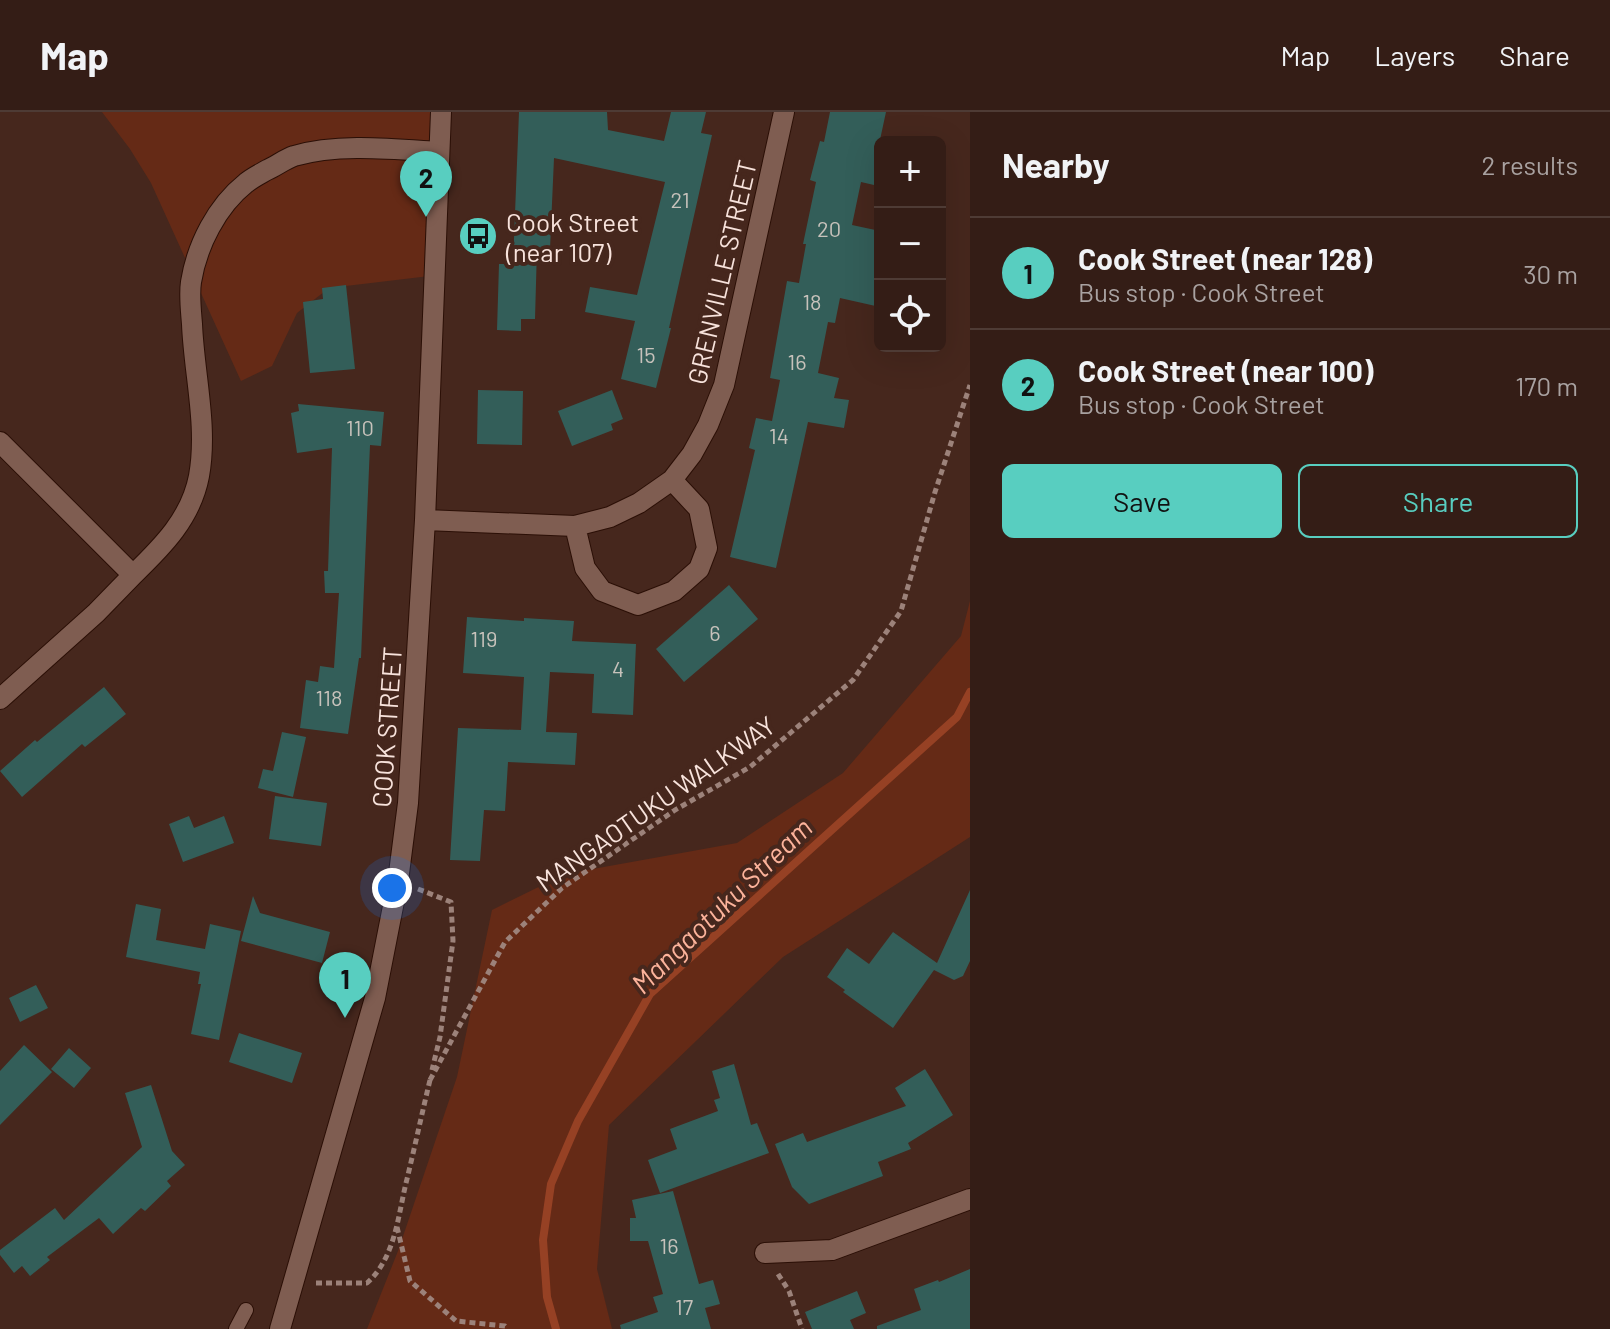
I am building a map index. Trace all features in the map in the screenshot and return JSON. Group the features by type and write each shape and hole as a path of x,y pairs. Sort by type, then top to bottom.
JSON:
{"street":[{"name":"COOK STREET","path":"280,1329 375,998 398,881 408,803 425,520 441,112"},
{"name":"GRENVILLE STREET","path":"425,520 575,526 610,517 639,503 672,480 692,454 708,425 724,385 784,112"},
{"path":"0,699 96,613 175,531 187,511 199,475 201,438 191,283 202,243 221,210 247,182 292,156 339,148 439,152"},
{"path":"0,442 133,575"},
{"path":"575,526 585,568 602,591 638,605 674,591 699,569 707,548 699,509 672,480"},
{"path":"765,1253 832,1250 970,1199"}],"lane":[{"path":"236,1329 246,1310"}],"path":[{"name":"MANGAOTUKU WALKWAY","path":"430,1080 505,942 562,888 675,810 750,767 853,680 901,611 970,385"},
{"name":"MANGAOTUKU WALKWAY","path":"295,1283 367,1283 386,1258 397,1226 440,1037 453,941 451,902 398,881"},
{"name":"MANGAOTUKU WALKWAY","path":"397,1226 410,1281 456,1321 505,1326 508,1329"},
{"path":"765,1253 789,1291 802,1329"}],"shaded area":[{"path":"102,112 440,112 438,275 329,288 297,313 272,366 241,381 151,183"},
{"path":"970,601 970,837 783,957 609,1125 597,1269 612,1329 367,1329 398,1251 457,1077 492,910 565,874 737,843 843,773 961,636"}],"building":[{"path":"519,112 607,112 608,130 664,141 671,112 706,112 701,133 712,135 656,388 621,379 635,321 585,312 590,287 637,295 665,182 554,158 550,249 537,248 535,319 521,319 521,331 497,330 499,264 513,264"},
{"path":"830,112 886,112 881,136 874,136 874,185 861,182 852,225 874,230 874,306 840,298 835,323 828,322 818,373 839,378 834,398 849,400 844,428 808,422 776,568 730,557 755,450 749,448 756,418 772,421 780,380 770,378 787,281 799,283 806,244 803,244 816,182 810,180 820,141 824,142"},
{"path":"346,285 355,369 310,373 303,302 323,299 322,288"},
{"path":"478,390 523,391 522,445 477,444"},
{"path":"612,390 623,419 611,424 613,430 572,446 558,411"},
{"path":"298,404 384,412 381,446 370,445 361,658 348,734 300,728 306,680 318,682 320,666 334,668 339,593 325,593 332,448 297,453 291,413 299,411"},
{"path":"729,585 758,619 684,682 656,649"},
{"path":"467,617 574,621 572,641 636,644 633,715 592,713 594,674 550,672 546,732 577,733 575,765 508,762 505,811 484,810 480,861 450,860 458,728 521,730 524,677 463,673"},
{"path":"104,687 126,714 85,747 82,744 22,797 0,771"},
{"path":"282,732 306,737 293,797 258,788 263,769 273,771"},
{"path":"275,796 327,803 321,846 269,839"},
{"path":"189,816 194,828 224,816 234,843 183,862 169,824"},
{"path":"970,890 970,961 963,976 954,980 934,970 893,1028 827,977 847,948 869,964 893,932 937,963"},
{"path":"253,896 260,913 330,932 322,963 241,941"},
{"path":"136,904 161,909 156,940 205,949 210,924 241,931 219,1040 191,1034 201,984 198,984 200,972 126,957"},
{"path":"36,985 48,1008 20,1022 9,998"},
{"path":"239,1033 302,1053 292,1083 229,1062"},
{"path":"24,1045 52,1072 0,1125 0,1071"},
{"path":"69,1048 91,1068 74,1088 51,1069"},
{"path":"734,1064 751,1125 757,1123 769,1153 660,1193 648,1160 677,1149 670,1129 718,1111 714,1100 720,1098 712,1071"},
{"path":"925,1069 953,1115 908,1143 911,1149 878,1162 883,1176 809,1204 792,1187 775,1144 803,1133 807,1142 906,1106 895,1088"},
{"path":"151,1085 172,1151 185,1165 167,1181 171,1186 145,1211 141,1208 113,1234 99,1218 47,1257 50,1260 30,1276 22,1266 14,1273 0,1255 0,1250 55,1208 64,1220 142,1147 125,1093"},
{"path":"673,1191 699,1284 713,1280 720,1304 705,1308 711,1329 621,1329 620,1325 658,1312 653,1297 663,1294 648,1241 630,1241 630,1218 636,1218 632,1200"},
{"path":"970,1269 970,1329 877,1329 877,1326 921,1310 914,1289"},
{"path":"857,1291 866,1313 850,1320 854,1329 812,1329 805,1312"}],"waterway":[{"name":"Mangaotuku Stream","path":"556,1329 547,1297 543,1240 551,1184 578,1121 650,994 957,717 970,692"}],"place":[{"name":"Cook Street (near 100)","path":"426,217"},
{"name":"Cook Street (near 107)","path":"478,236"},
{"name":"Cook Street (near 128)","path":"345,1018"}]}
